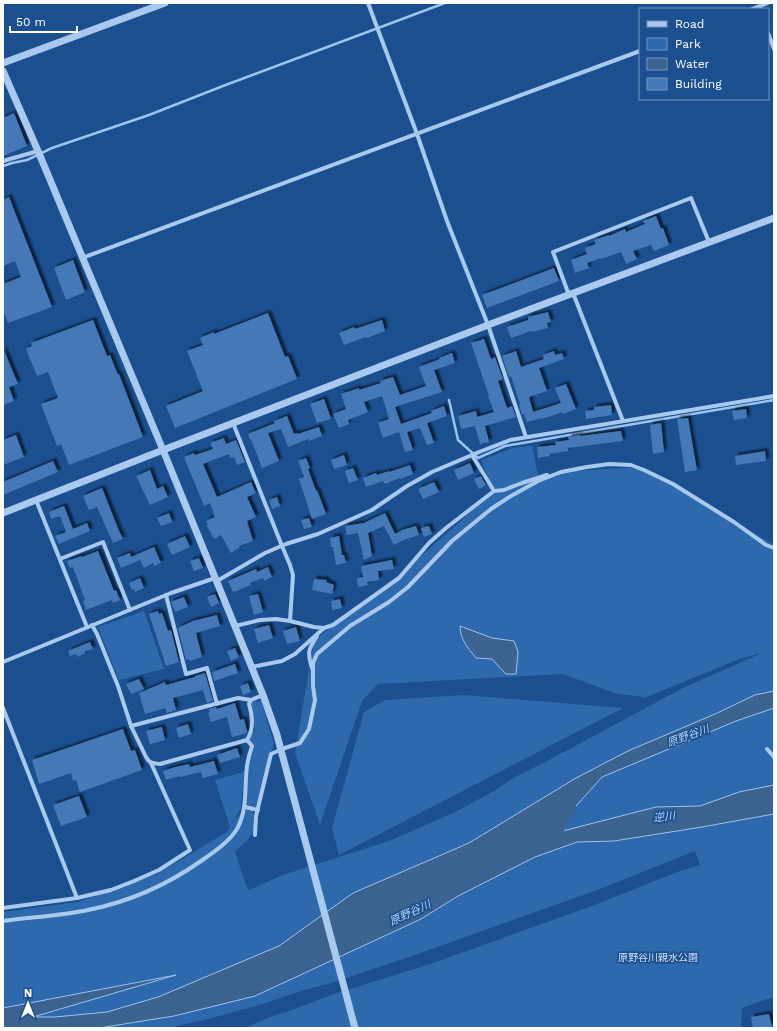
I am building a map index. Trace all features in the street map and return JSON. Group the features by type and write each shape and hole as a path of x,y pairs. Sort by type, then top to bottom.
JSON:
{"street":[{"path":"3,63 165,3"},
{"path":"368,3 417,134 447,221 488,325 526,437"},
{"path":"758,6 768,3"},
{"path":"769,36 774,49"},
{"path":"82,258 639,51"},
{"path":"3,71 163,450 278,735 355,1028"},
{"path":"3,161 38,151"},
{"path":"623,421 553,252 691,198 709,242"},
{"path":"3,513 488,325 774,218"},
{"path":"3,662 166,595 216,579 265,553 318,534 372,510 407,486 432,472 472,454 510,440 774,396"},
{"path":"233,423 293,575 290,620"},
{"path":"472,454 494,491"},
{"path":"235,626 260,620 276,619 290,620 314,628 324,628 333,625 399,578 429,543 494,491 504,490 536,478 587,467 609,464 631,465 636,467 673,484 734,522 766,545 774,548"},
{"path":"255,835 256,816 271,754 300,743 309,729 315,700 313,686 313,663 317,654 350,626 389,602 408,587 452,541 485,514 510,496 538,481 560,472"},
{"path":"3,908 77,898 111,890 159,870 190,850 151,763 148,761 131,726 118,686 97,634 90,626 36,500"},
{"path":"60,559 103,542 130,610"},
{"path":"166,595 186,674 208,668 217,704"},
{"path":"313,673 308,658 309,648 324,628"},
{"path":"251,667 282,661 295,654 324,628"},
{"path":"131,726 238,698 251,700 263,695"},
{"path":"151,763 160,764 247,740 251,734 253,720 249,704 251,700"},
{"path":"3,708 77,898"},
{"path":"3,921 88,910 122,901 156,888 185,872 209,856 230,838 237,828 245,807 247,766 252,746 247,740"},
{"path":"767,749 774,757"},
{"path":"245,807 258,810"}],"green space":[{"name":"原野谷川親水公園","path":"532,446 538,475 522,482 561,472 636,467 696,498 774,545 774,998 742,1008 741,1028 244,1028 334,994 433,963 592,906 677,872 700,865 695,851 600,889 412,956 331,983 212,1018 168,1028 3,1028 3,912 78,902 157,874 227,832 230,827 215,780 244,772 241,808 231,825 244,809 254,809 253,832 235,852 249,890 283,875 392,840 455,812 494,791 513,778 683,688 762,653 739,659 644,698 617,694 563,674 378,684 362,701 320,825 295,753 314,640 357,609 410,566 498,489 492,488 481,460 513,448"},
{"path":"144,611 164,669 119,680 98,627"},
{"path":"464,695 623,708 339,855 332,828 364,712 385,700"},
{"path":"261,701 274,744 258,807 245,807 247,766 252,746 247,740 255,729 250,702"}],"water":[{"path":"460,626 492,638 514,641 518,652 516,674 506,674 492,659 476,658 467,647 461,635"},
{"name":"逆川","path":"774,691 774,708 736,721 602,777 551,834 656,807 700,806 739,792 774,785 774,814 614,841 577,842 535,857 458,896 421,919 255,996 174,1016 99,1028 3,1028 3,1008 176,975 33,1017 55,1017 107,1012 158,997 279,946 353,893 469,843 576,778 628,751 715,714 755,695"}],"building":[{"path":"14,113 27,146 3,156 3,118"},
{"path":"9,197 52,307 8,323 3,310 3,284 21,277 15,261 3,266 3,200"},
{"path":"656,216 661,229 663,228 669,245 654,251 651,245 633,251 637,259 626,264 621,252 601,259 600,258 587,263 589,268 575,273 571,260 587,254 585,248 596,244 594,240 609,236 625,229 626,232 645,224 643,221"},
{"path":"73,260 85,292 66,300 54,268"},
{"path":"554,268 559,281 487,308 482,295"},
{"path":"548,312 551,322 547,323 548,328 531,331 511,338 507,327 528,320 528,317"},
{"path":"268,313 285,357 288,356 297,379 175,428 166,406 203,391 187,351 203,345 200,338"},
{"path":"93,320 107,356 110,355 118,375 119,374 143,437 69,465 61,444 57,446 41,404 58,398 48,372 37,376 26,349 32,346 31,343"},
{"path":"382,320 385,331 344,345 339,333 354,327 355,329"},
{"path":"484,339 491,359 495,357 503,379 498,381 507,408 512,406 516,417 485,426 489,442 480,444 475,426 461,429 458,416 476,411 477,417 494,412 471,343"},
{"path":"3,348 18,384 9,387 14,401 3,405"},
{"path":"516,351 521,367 544,359 543,355 554,351 555,355 562,353 564,359 539,368 547,391 529,397 533,412 561,403 555,388 566,384 576,409 563,414 563,412 527,422 524,414 522,415 511,376 509,377 502,356"},
{"path":"452,353 455,363 434,370 442,392 395,407 401,424 432,413 431,411 444,406 447,416 427,423 434,443 427,445 420,428 407,432 413,450 405,452 399,432 383,438 378,423 389,419 382,396 364,402 368,412 348,420 349,424 339,428 333,414 346,409 341,394 381,383 380,381 393,377 400,395 426,386 419,367"},
{"path":"324,399 331,419 317,423 310,404"},
{"path":"611,405 612,415 586,419 585,411 594,410 594,407"},
{"path":"746,409 747,418 734,420 732,411"},
{"path":"287,416 294,434 319,427 322,436 309,441 308,439 288,447 281,429 268,433 279,461 262,468 248,434 275,423 274,421"},
{"path":"688,418 697,470 685,472 677,419"},
{"path":"661,423 664,452 653,454 650,425"},
{"path":"621,431 623,441 568,448 568,451 549,454 550,456 538,458 537,447 556,445 555,442 569,440 568,437"},
{"path":"16,435 24,457 3,465 3,440"},
{"path":"224,438 226,444 236,440 245,462 237,465 234,457 230,458 229,454 203,464 217,497 251,482 256,493 247,497 256,517 247,521 253,541 239,546 240,547 231,553 221,535 214,539 207,526 206,521 215,517 210,503 204,506 184,457 213,449 210,443"},
{"path":"765,451 766,461 736,465 735,456"},
{"path":"344,455 347,465 334,469 331,460"},
{"path":"306,458 310,468 308,469 326,514 312,519 299,479 304,477 298,461"},
{"path":"53,461 58,472 3,495 3,482"},
{"path":"470,463 474,473 458,480 454,470"},
{"path":"410,465 413,474 385,484 383,481 366,487 363,478 376,473 377,475"},
{"path":"353,468 358,480 349,483 345,471"},
{"path":"150,470 157,489 163,486 168,497 150,505 136,476"},
{"path":"481,476 486,485 479,489 474,479"},
{"path":"434,482 439,492 423,499 418,489"},
{"path":"102,488 123,539 113,543 97,507 89,510 83,496"},
{"path":"277,497 280,506 272,509 269,500"},
{"path":"64,506 73,529 87,523 90,531 59,544 55,536 66,532 60,516 51,519 49,512"},
{"path":"169,513 172,522 161,526 157,518"},
{"path":"385,513 395,534 402,530 416,526 419,535 394,545 384,526 368,533 372,556 364,560 358,533 347,535 345,526 364,523"},
{"path":"309,518 312,527 304,529 301,520"},
{"path":"429,526 432,534 424,537 421,528"},
{"path":"185,536 190,547 172,555 167,544"},
{"path":"339,536 342,555 344,555 346,563 336,565 330,538"},
{"path":"154,547 161,563 154,566 153,563 144,568 140,560 121,568 117,558 130,553 131,557"},
{"path":"98,551 114,591 116,590 120,600 113,603 112,600 86,610 83,601 85,600 73,567 70,568 67,561"},
{"path":"199,558 203,568 194,571 190,561"},
{"path":"392,560 394,569 378,571 379,580 367,582 368,585 358,587 357,578 363,577 361,566"},
{"path":"268,567 272,577 264,581 263,578 250,583 251,585 233,592 228,581 256,569 257,572"},
{"path":"140,578 144,588 135,592 134,589 132,590 129,583"},
{"path":"314,579 327,580 326,582 334,585 332,594 312,590"},
{"path":"215,594 219,603 211,607 207,597"},
{"path":"258,594 263,612 254,615 249,596"},
{"path":"184,597 188,607 175,612 171,602"},
{"path":"340,599 342,608 332,610 331,601"},
{"path":"158,611 159,614 162,613 168,631 171,630 179,662 166,666 149,614"},
{"path":"217,615 220,626 196,633 202,657 190,661 189,659 186,660 178,628 193,621"},
{"path":"269,625 273,638 258,643 254,629"},
{"path":"296,627 300,641 287,644 283,631"},
{"path":"90,642 93,649 85,651 85,653 77,657 76,654 70,656 68,651"},
{"path":"235,648 239,657 231,661 227,651"},
{"path":"235,664 238,673 214,681 212,672"},
{"path":"205,673 213,701 207,703 203,690 173,698 176,710 167,713 165,708 145,714 139,693 165,682 166,685"},
{"path":"139,679 144,689 131,694 126,684"},
{"path":"248,683 251,692 243,695 240,686"},
{"path":"235,703 240,720 244,719 247,733 232,737 227,717 211,722 208,713 210,712 209,709 216,707 217,709"},
{"path":"188,724 191,734 179,738 176,728"},
{"path":"162,727 165,740 150,744 146,731"},
{"path":"123,729 131,751 135,750 142,770 80,792 76,780 73,781 71,773 39,784 32,760"},
{"path":"237,748 240,757 220,763 217,755"},
{"path":"214,761 218,774 203,778 201,772 166,780 163,771 189,764 190,767"},
{"path":"79,796 87,817 61,826 53,805"},
{"path":"769,1014 772,1027 753,1028 751,1017"}],"waterway":[{"path":"3,166 27,160 52,148 149,115 445,3"},
{"path":"449,400 458,440 478,458 505,446 774,400"},
{"name":"原野谷川","path":"532,845 555,831 563,814 568,808"}]}
